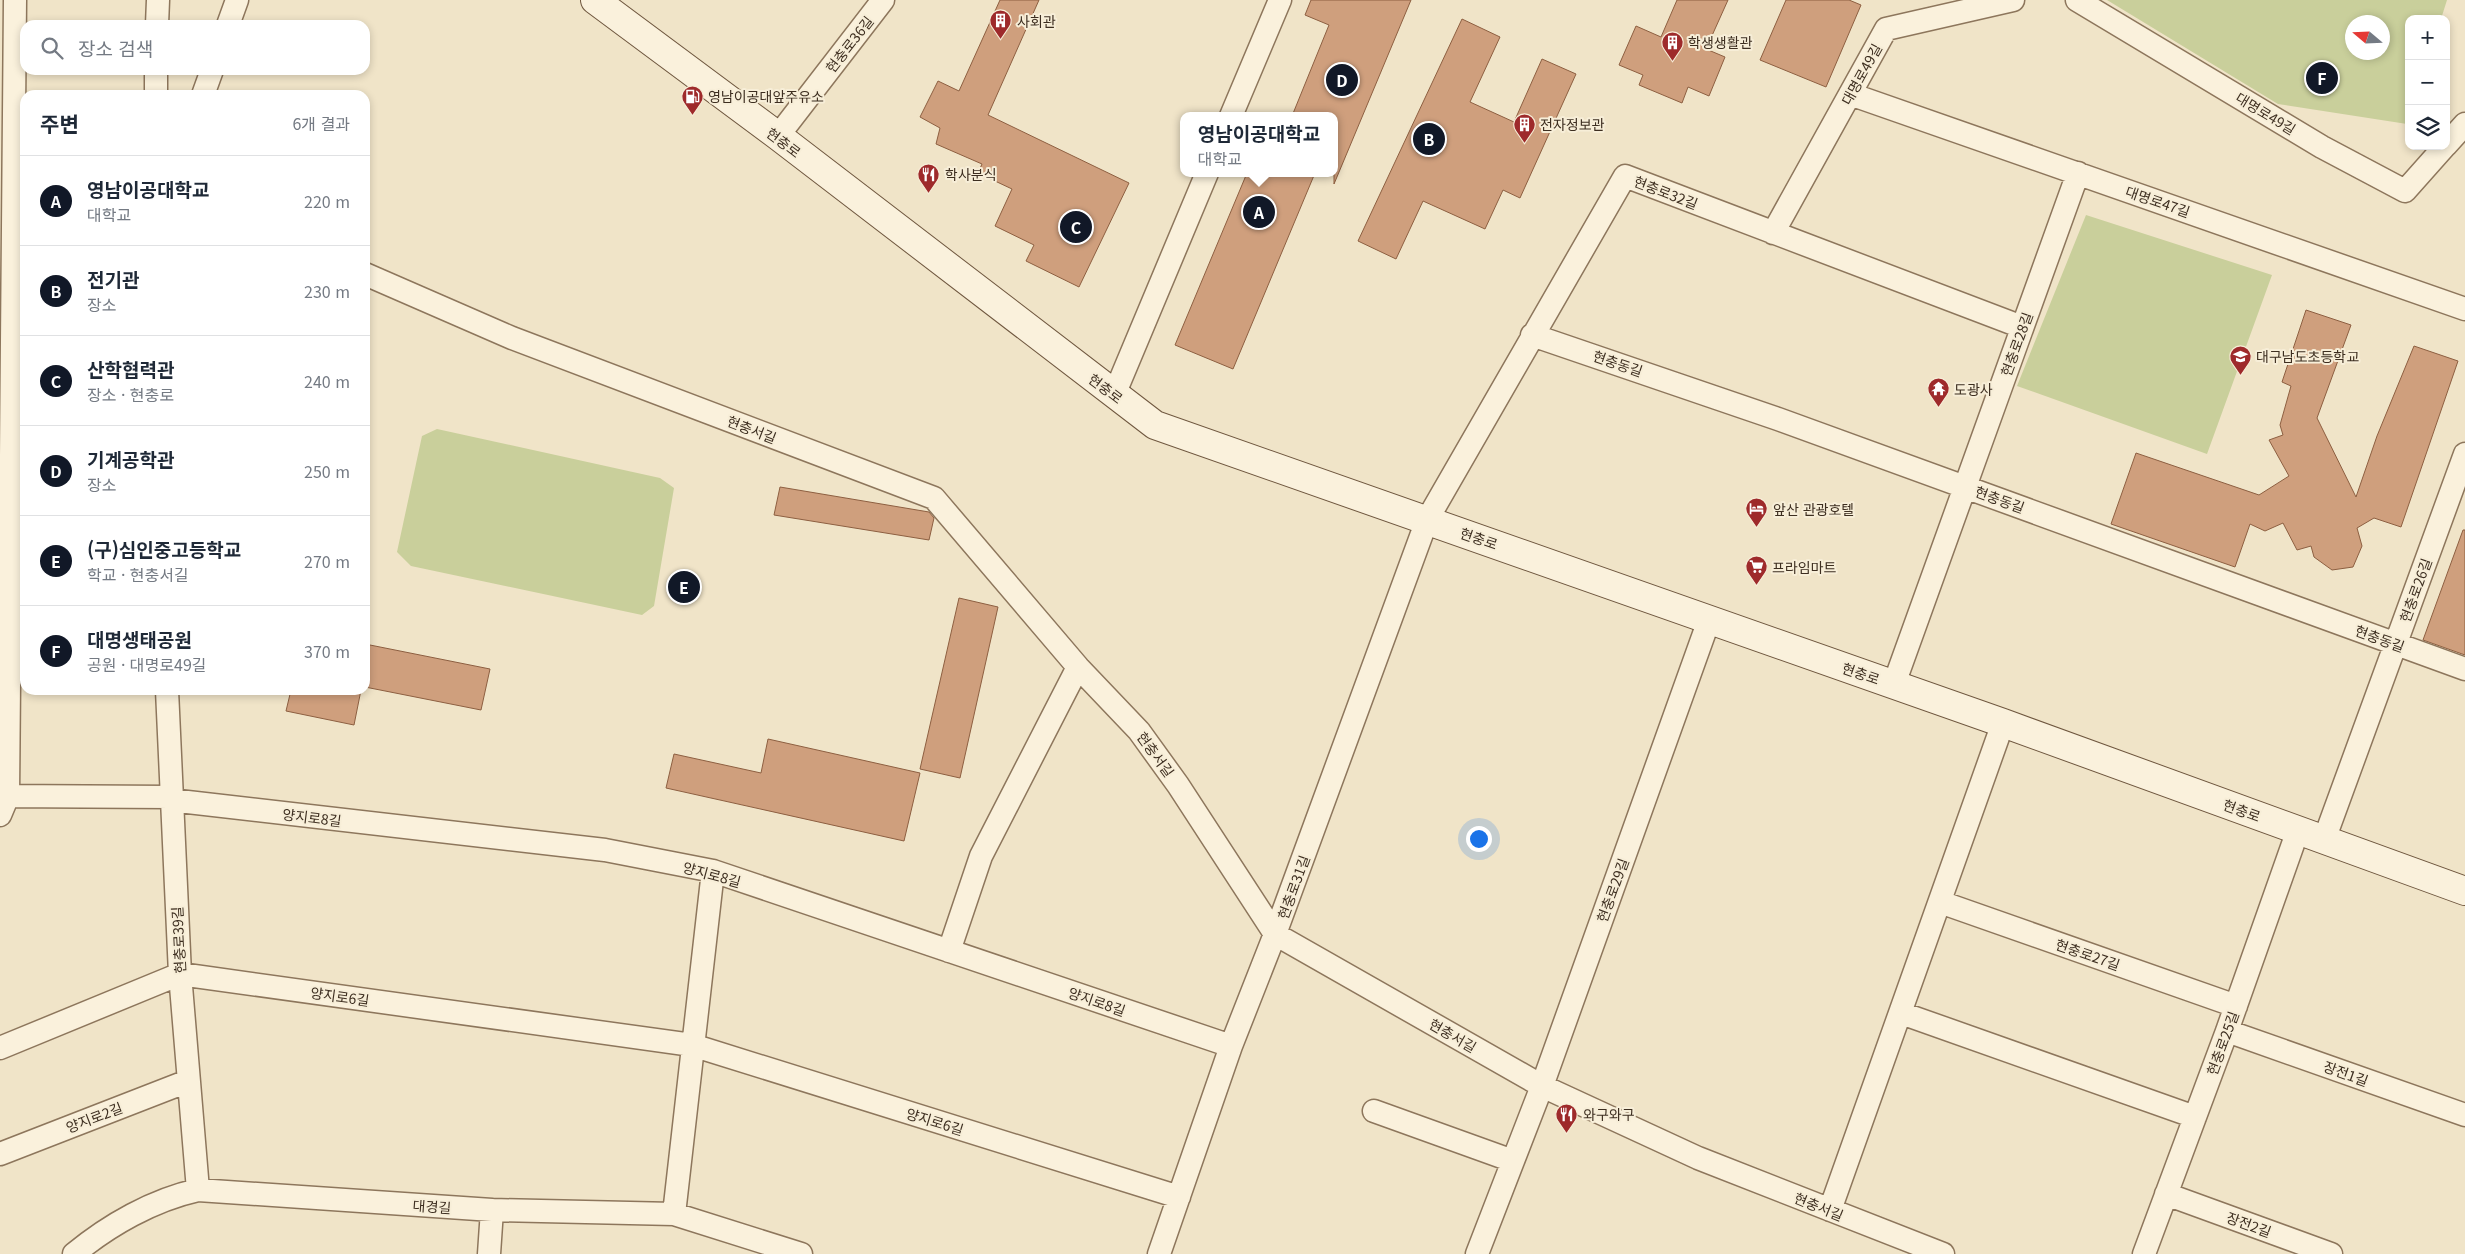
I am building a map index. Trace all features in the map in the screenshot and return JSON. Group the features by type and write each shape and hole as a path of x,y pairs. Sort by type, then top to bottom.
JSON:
{"main road":[{"name":"현충로","path":"595,0 778,136 1155,425 1894,684 2465,890"}],"street":[{"path":"3,802 12,583 15,0"},
{"path":"157,20 158,0"},
{"path":"230,20 237,0"},
{"name":"현충로36길","path":"778,136 883,0"},
{"path":"1234,112 1280,0"},
{"name":"대명로49길","path":"1773,233 1886,29 2013,0"},
{"name":"대명로49길","path":"2077,0 2322,147 2406,191 2442,150"},
{"path":"156,75 156,90"},
{"path":"205,90 210,75"},
{"name":"대명로47길","path":"1850,94 2465,309"},
{"name":"대명로49길","path":"2450,141 2465,124"},
{"name":"현충로28길","path":"1894,684 2078,173"},
{"name":"현충로32길","path":"1427,520 1624,176 2022,327"},
{"path":"1114,395 1205,177"},
{"name":"현충서길","path":"370,276 512,338 934,498 1078,667 1139,731 1178,784 1275,934 1542,1086 1698,1158 1943,1254"},
{"name":"현충동길","path":"1532,335 1778,418 2465,669"},
{"name":"현충로26길","path":"2324,840 2465,454"},
{"name":"현충로31길","path":"1159,1254 1232,1046 1427,520"},
{"name":"현충로29길","path":"1477,1254 1542,1086 1709,620"},
{"path":"950,951 981,856 1078,667"},
{"name":"현충로39길","path":"167,695 170,799 180,974 198,1190"},
{"path":"1830,1210 2003,723"},
{"name":"양지로8길","path":"3,802 170,799 605,850 713,871 1232,1046"},
{"name":"현충로25길","path":"2144,1254 2228,1031 2298,830"},
{"path":"674,1214 713,871"},
{"name":"현충로27길","path":"1940,902 2236,1006"},
{"path":"0,1048 180,974"},
{"name":"양지로6길","path":"180,974 692,1045 1179,1197"},
{"path":"1901,1013 2195,1117"},
{"name":"장전1길","path":"2228,1031 2465,1116"},
{"name":"양지로2길","path":"0,1154 188,1081"},
{"path":"1374,1111 1513,1161"},
{"name":"대경길","path":"74,1254 95,1237 135,1214 180,1194 198,1190 492,1210 674,1214 801,1254"},
{"name":"장전2길","path":"2166,1194 2331,1254"},
{"path":"489,1254 492,1210"}],"green space":[{"path":"2107,0 2447,0 2442,15 2405,15 2405,124 2278,104"},
{"path":"2086,215 2272,275 2207,454 2017,386"},
{"path":"437,429 660,478 674,488 654,606 642,615 411,566 397,552 422,436"}],"building":[{"path":"1000,0 1039,0 988,115 1129,183 1079,287 1026,261 1034,245 995,226 1012,189 978,173 982,164 936,144 940,128 920,117 938,81 959,91"},
{"path":"1311,0 1411,0 1338,174 1338,112 1294,112 1329,25 1305,15"},
{"name":"학생생활관","path":"1677,0 1728,0 1706,49 1725,57 1709,96 1688,87 1682,103 1639,85 1643,75 1619,65 1636,26 1661,37"},
{"path":"1786,0 1849,0 1861,5 1826,87 1760,60"},
{"path":"1462,19 1500,37 1470,102 1514,122 1542,59 1576,74 1520,198 1503,190 1485,229 1423,201 1396,259 1358,241"},
{"path":"1245,177 1313,177 1233,369 1175,345"},
{"path":"2306,310 2351,325 2317,418 2356,497 2377,436 2414,346 2458,361 2401,527 2374,518 2357,528 2362,546 2353,567 2332,570 2314,557 2311,546 2297,550 2283,523 2265,531 2250,524 2235,567 2111,524 2136,453 2259,495 2289,476 2269,440 2283,435 2280,425 2291,386 2282,382"},
{"path":"780,487 929,512 934,518 929,540 774,515"},
{"path":"2463,530 2465,530 2465,655 2423,640"},
{"path":"959,598 998,607 960,778 920,769"},
{"path":"370,645 490,669 481,710 370,688"},
{"path":"290,695 360,695 354,725 286,711"},
{"path":"768,739 920,773 904,841 666,788 674,754 761,773"}],"place":[{"name":"사회관","path":"1001,40"},
{"name":"학생생활관","path":"1672,61"},
{"name":"대명생태공원","path":"2322,78"},
{"name":"기계공학관","path":"1342,80"},
{"name":"영남이공대앞주유소","path":"692,115"},
{"name":"전기관","path":"1429,139"},
{"name":"전자정보관","path":"1524,143"},
{"name":"학사분식","path":"929,193"},
{"name":"영남이공대학교","path":"1259,212"},
{"name":"산학협력관","path":"1076,227"},
{"name":"대구남도초등학교","path":"2240,375"},
{"name":"도광사","path":"1938,408"},
{"name":"앞산 관광호텔","path":"1757,528"},
{"name":"프라임마트","path":"1756,586"},
{"name":"(구)심인중고등학교","path":"684,587"},
{"name":"와구와구","path":"1567,1133"}]}
